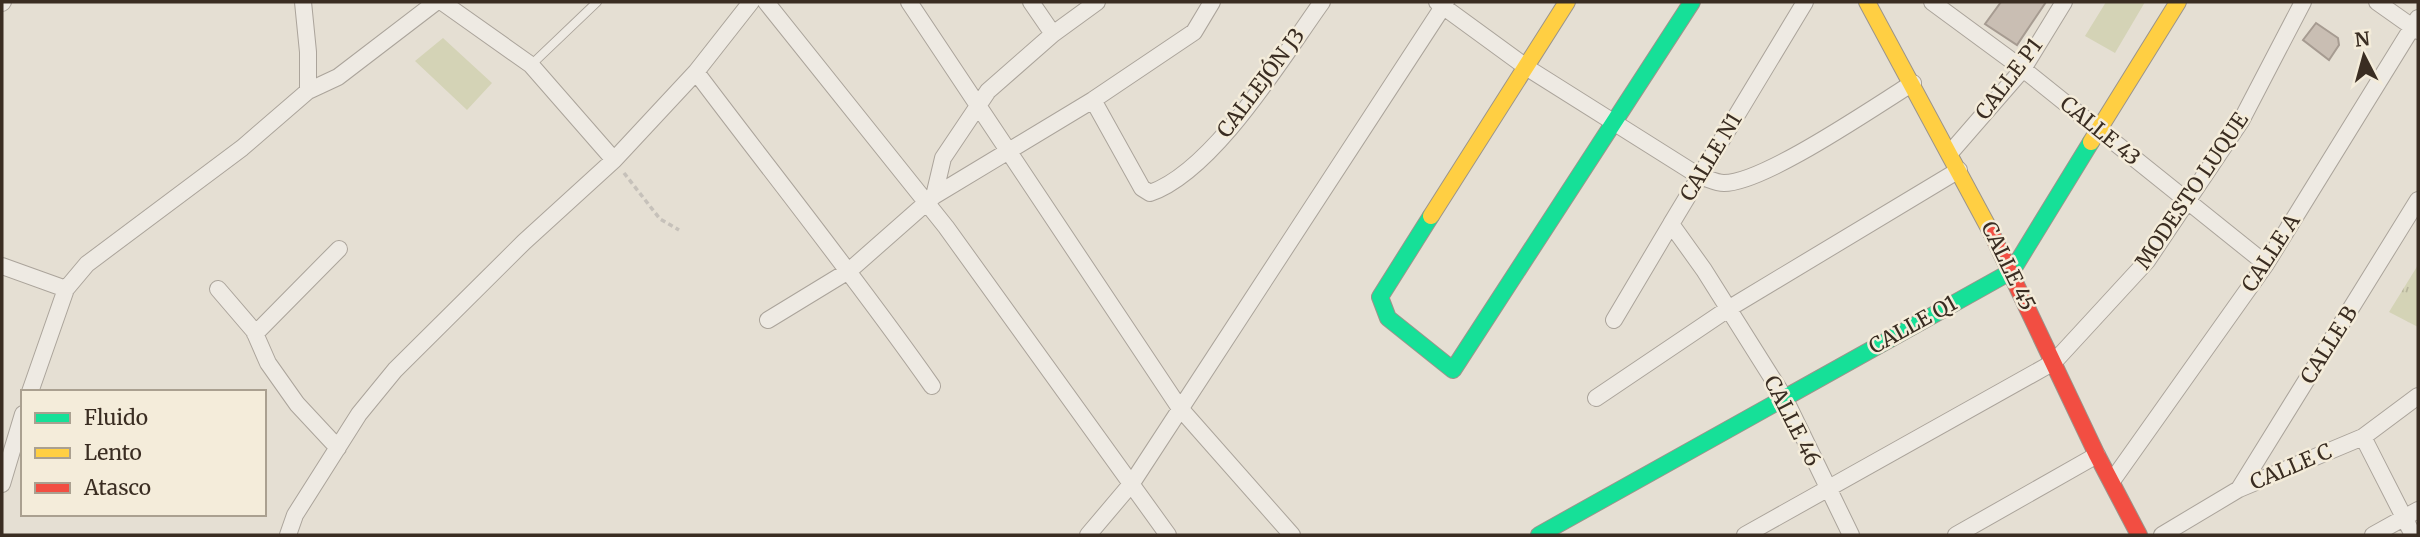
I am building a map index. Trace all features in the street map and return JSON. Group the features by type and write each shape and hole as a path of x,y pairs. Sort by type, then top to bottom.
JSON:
{"street":[{"path":"303,2 308,52 308,92"},
{"path":"31,390 66,289 87,264 242,148 308,92 338,77 436,2"},
{"path":"442,2 531,65 614,160"},
{"path":"288,535 295,515 359,414 395,370 524,242 614,160 696,72 751,2"},
{"path":"766,2 929,200 1168,535"},
{"path":"909,2 976,107 1010,152 1179,407 1292,535"},
{"path":"1031,2 1053,34"},
{"path":"929,200 943,158 988,91 1053,34 1097,2"},
{"path":"768,320 850,270 929,200 1093,100 1194,32 1212,2"},
{"name":"CALLEJÓN J3","path":"1093,100 1142,188 1150,193 1162,189 1192,167 1231,128 1322,2"},
{"path":"1567,2 1380,297 1388,318 1452,370 1692,2"},
{"name":"CALLE N1","path":"1728,309 1671,224 1805,2"},
{"name":"CALLE 45","path":"1867,2 2012,271 2097,455 2139,535"},
{"name":"CALLE 43","path":"1935,2 2266,264"},
{"name":"CALLE P1","path":"1950,153 2023,69 2064,2"},
{"path":"2012,271 2097,129 2178,2"},
{"name":"MODESTO LUQUE","path":"1745,535 2054,362 2147,261 2241,121 2303,2"},
{"path":"2377,2 2416,25"},
{"path":"1088,535 1132,483 1442,3 1526,67 1699,176 1723,184 1749,179 1913,83"},
{"name":"CALLE A","path":"2112,481 2266,264 2416,25"},
{"path":"696,72 776,180 850,270 932,386"},
{"path":"1596,398 1728,309 1959,170"},
{"name":"CALLE B","path":"2239,489 2418,200"},
{"path":"1614,320 1671,224"},
{"path":"255,334 339,249"},
{"path":"2,266 66,289"},
{"name":"CALLE Q1","path":"1539,535 2012,271"},
{"path":"218,289 255,334 268,363 297,404 338,448"},
{"name":"CALLE 46","path":"1728,309 1784,397 1851,535"},
{"name":"CALLE C","path":"2162,535 2239,489 2364,437 2418,396"},
{"path":"2,484 21,421"},
{"path":"2364,437 2411,514 2413,535"},
{"path":"1956,535 2097,455"},
{"path":"2373,535 2411,514"}],"lane":[{"path":"531,65 597,2"}],"path":[{"path":"614,160 660,219 679,230"}],"green space":[{"path":"2106,2 2145,2 2115,53 2085,36"},
{"path":"443,38 492,83 467,110 415,61"},
{"path":"2418,265 2418,327 2389,312"}],"building":[{"path":"2001,2 2046,2 2017,45 1985,24"},
{"path":"2316,23 2338,38 2339,45 2329,60 2303,40"}],"traffic: fast":[{"path":"1431,216 1380,297 1388,318 1453,370 1692,2"},
{"path":"1539,535 2012,271 2091,142"}],"traffic: slow":[{"path":"1431,216 1567,2"},
{"path":"1867,2 1992,234"},
{"path":"2091,142 2178,2"}],"traffic: jam":[{"path":"1992,234 2097,455 2139,535"}]}
